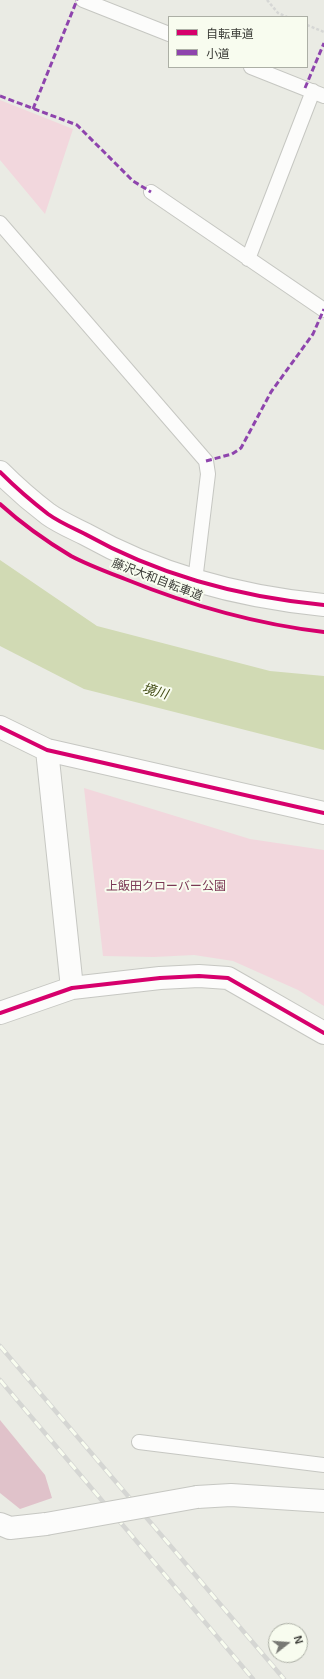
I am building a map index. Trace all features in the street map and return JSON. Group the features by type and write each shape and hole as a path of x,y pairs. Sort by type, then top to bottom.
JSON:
{"street":[{"path":"0,472 16,488 49,515 101,543 155,568 195,581 289,602 324,606"},
{"path":"0,727 47,750 324,813"},
{"path":"47,750 72,988"},
{"path":"0,1012 72,988 160,978 199,976 228,978 324,1033"},
{"path":"0,1524 10,1528 46,1524 198,1497 231,1495 324,1501"}],"lane":[{"path":"83,0 168,34"},
{"path":"248,259 318,93 254,68"},
{"path":"151,192 324,310"},
{"path":"0,223 206,461 208,474 195,581"},
{"path":"139,1442 324,1465"}],"path":[{"path":"267,0 278,14 284,16"},
{"path":"308,25 324,32"}],"green space":[{"path":"0,100 73,129 45,214 0,160"},
{"name":"上飯田クローバー公園","path":"84,788 250,839 324,850 324,1006 298,990 233,961 194,955 154,957 103,956"}],"shaded area":[{"path":"0,1420 45,1475 52,1498 20,1509 0,1493"}],"water":[{"name":"境川","path":"0,560 97,626 270,671 324,676 324,750 84,689 0,646"}],"railway":[{"path":"0,1346 284,1679"},
{"path":"0,1380 253,1679"}],"marked path":[{"path":"33,109 77,0"},
{"path":"305,88 324,43"},
{"path":"0,96 77,125 133,181 151,192"},
{"path":"206,461 232,454 241,448 271,392 313,334 324,309"}],"cycle path":[{"name":"藤沢大和自転車道","path":"0,472 29,499 52,517 141,561 201,582 231,590 324,605"},
{"name":"藤沢大和自転車道","path":"0,504 43,538 71,556 104,571 173,597 248,619 324,632"},
{"path":"0,727 47,750 324,813"},
{"path":"0,1013 72,988 160,978 199,976 228,978 324,1033"}]}
